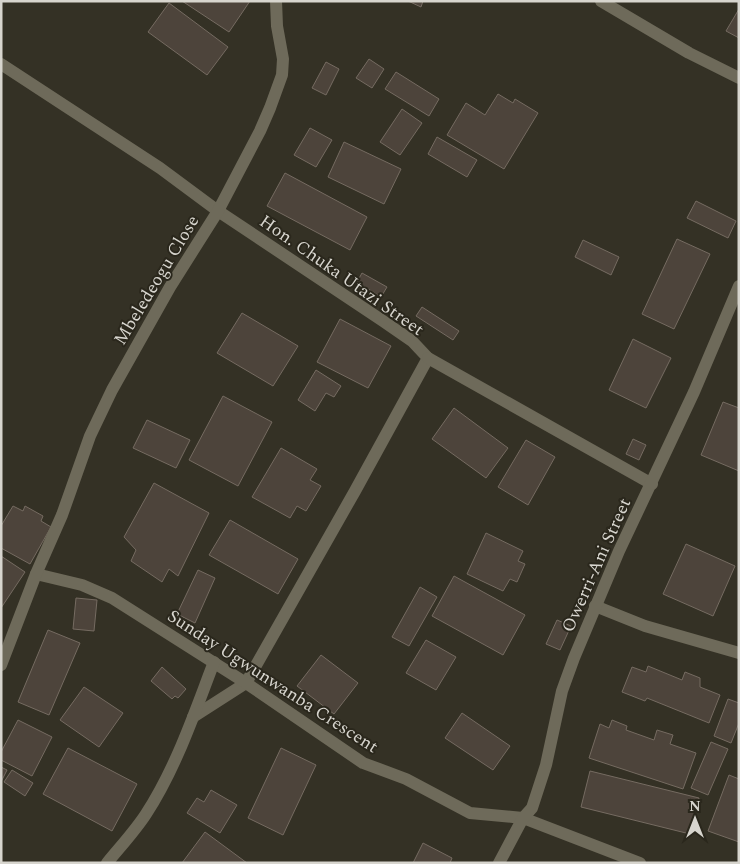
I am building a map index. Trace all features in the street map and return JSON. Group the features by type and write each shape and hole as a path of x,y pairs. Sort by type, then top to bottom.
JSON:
{"street":[{"name":"Mbeledeogu Close","path":"1,664 36,574 62,515 90,436 112,390 170,287 218,211 260,131 282,75 283,59 277,26 276,1"},
{"path":"601,1 689,53 739,78"},
{"name":"Hon. Chuka Utazi Street","path":"1,64 160,168 218,211 383,321 412,342 428,358 246,683"},
{"name":"Owerri-Ani Street","path":"499,863 523,818 532,808 546,765 562,691 574,658 620,551 694,392 739,286"},
{"path":"428,358 652,484"},
{"name":"Sunday Ugwunwanba Crescent","path":"36,574 95,589 112,598 246,683 363,763 406,779 470,813 523,818 640,863"},
{"path":"596,606 645,626 739,653"},
{"path":"107,863 146,815 167,777 214,662"},
{"path":"193,717 246,683"}],"building":[{"path":"182,1 250,1 229,32"},
{"path":"408,1 423,1 421,7"},
{"path":"169,3 228,47 207,75 148,32"},
{"path":"739,9 739,38 726,31"},
{"path":"369,59 384,69 372,88 356,78"},
{"path":"326,62 339,69 326,95 312,88"},
{"path":"396,72 439,99 429,116 385,89"},
{"path":"498,94 513,103 515,99 538,113 504,169 447,135 466,103 485,115"},
{"path":"402,109 422,123 400,155 380,142"},
{"path":"310,128 332,140 316,167 294,155"},
{"path":"437,137 477,160 467,177 428,154"},
{"path":"344,142 401,169 384,204 328,177"},
{"path":"285,173 367,217 350,250 267,206"},
{"path":"696,201 736,221 728,238 687,218"},
{"path":"677,239 710,254 674,329 642,314"},
{"path":"583,240 619,257 611,275 575,257"},
{"path":"362,273 387,287 381,297 357,282"},
{"path":"422,307 459,331 453,340 416,316"},
{"path":"242,313 298,346 273,386 217,353"},
{"path":"340,319 391,346 368,388 317,362"},
{"path":"633,339 671,358 646,408 609,390"},
{"path":"316,370 341,386 334,397 326,393 315,411 298,400"},
{"path":"223,396 272,422 238,486 189,460"},
{"path":"723,402 739,408 739,471 701,455"},
{"path":"454,408 508,448 486,478 432,439"},
{"path":"147,420 190,440 176,468 133,448"},
{"path":"633,439 646,445 639,460 626,454"},
{"path":"526,440 555,457 528,505 498,487"},
{"path":"281,448 317,469 310,480 321,486 306,511 297,506 290,518 252,497"},
{"path":"154,483 209,513 178,576 169,569 162,582 131,561 136,550 124,537"},
{"path":"13,506 23,511 25,506 43,516 41,521 51,527 30,564 1,548 1,526"},
{"path":"230,520 298,559 278,594 209,555"},
{"path":"486,533 523,551 518,561 525,564 517,582 510,579 503,591 467,574"},
{"path":"686,544 735,566 713,616 663,594"},
{"path":"1,556 25,572 1,608"},
{"path":"198,570 215,578 195,623 177,614"},
{"path":"454,576 525,615 503,655 432,616"},
{"path":"420,587 437,597 409,646 392,637"},
{"path":"76,598 97,600 94,631 73,629"},
{"path":"557,620 571,626 560,650 546,644"},
{"path":"48,630 80,643 49,715 18,702"},
{"path":"426,640 456,657 436,690 406,673"},
{"path":"321,655 358,683 334,714 297,686"},
{"path":"648,666 682,680 685,672 700,678 700,687 720,695 709,723 647,698 645,701 622,692 632,667 646,672"},
{"path":"162,667 186,689 178,698 175,696 172,699 151,681"},
{"path":"84,687 123,713 99,747 60,720"},
{"path":"728,699 739,703 739,723 731,743 714,736"},
{"path":"462,713 510,746 493,770 445,738"},
{"path":"18,720 52,737 32,776 1,760 1,752"},
{"path":"612,720 627,726 626,730 654,740 657,730 673,735 670,744 696,753 683,789 589,758 600,724 609,728"},
{"path":"711,742 728,749 708,795 691,788"},
{"path":"68,748 137,784 112,831 43,794"},
{"path":"281,748 316,765 283,835 248,818"},
{"path":"1,767 7,770 1,782"},
{"path":"12,770 33,783 25,796 4,782"},
{"path":"590,771 699,798 690,834 581,807"},
{"path":"729,775 739,779 739,842 708,831"},
{"path":"211,790 237,805 220,833 187,813 197,798 204,802"},
{"path":"205,832 247,863 182,863"},
{"path":"423,843 452,858 450,863 413,863"}]}
